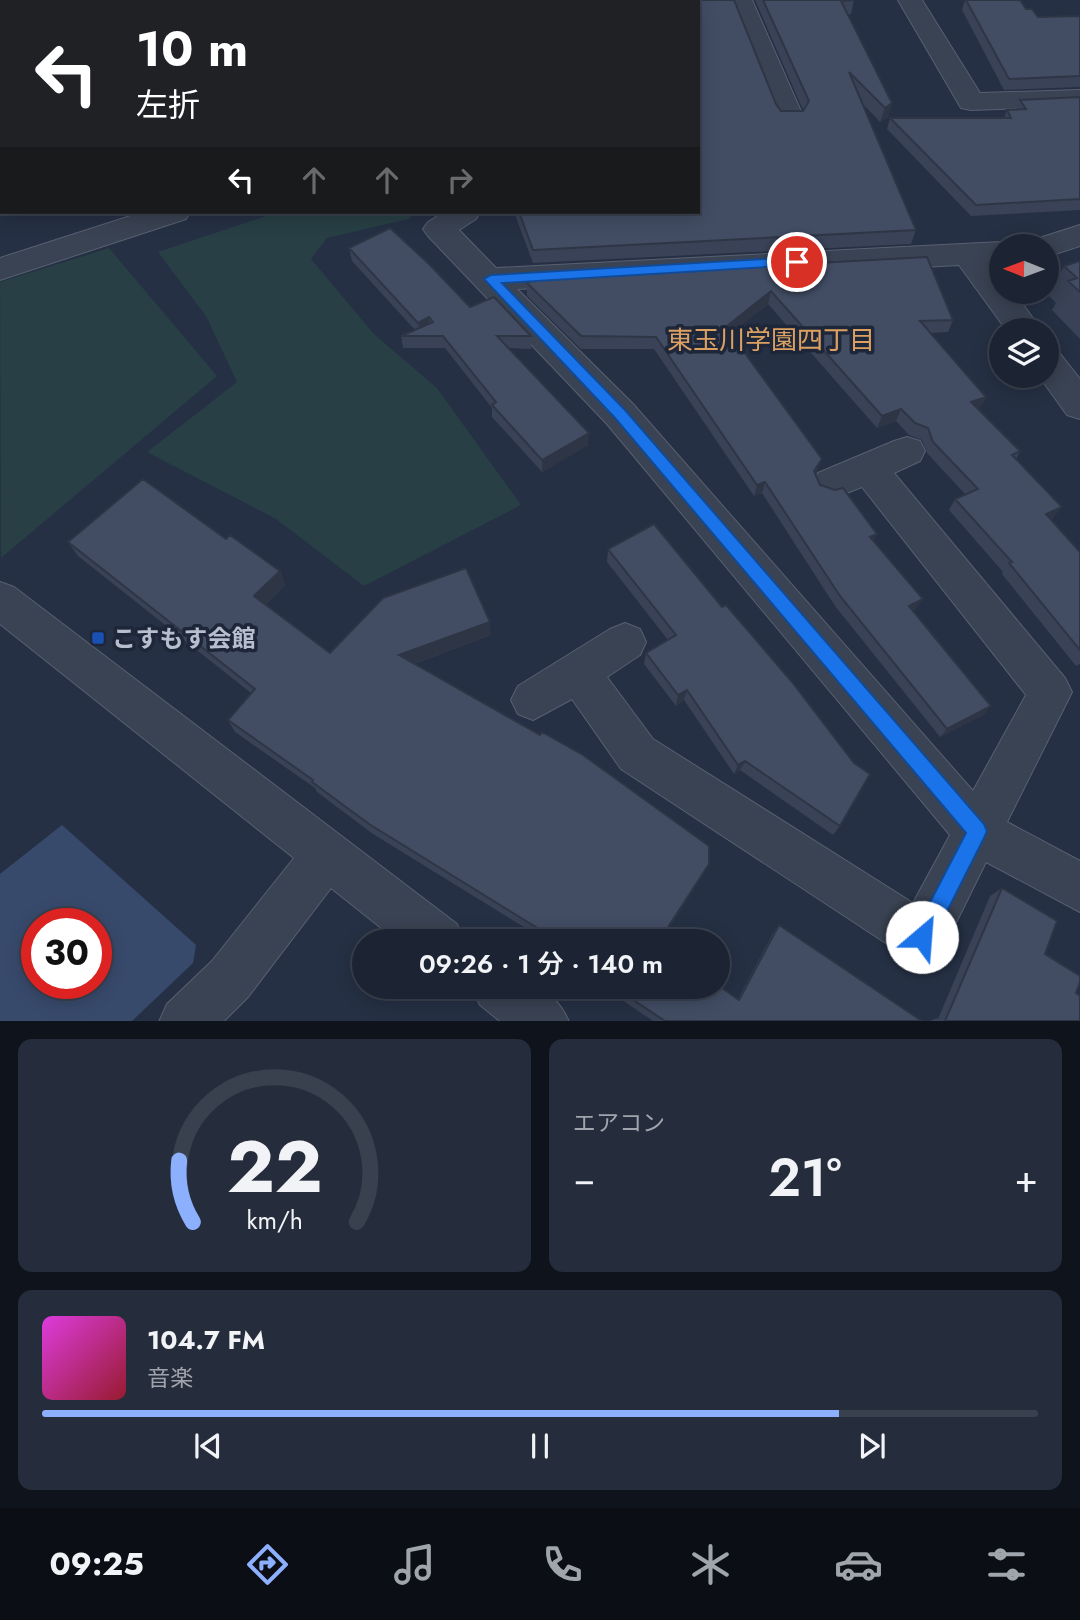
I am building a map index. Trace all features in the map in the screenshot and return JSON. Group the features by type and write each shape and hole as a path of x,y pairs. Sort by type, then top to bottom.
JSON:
{"street":[{"path":"740,0 789,116"},
{"path":"910,0 971,103 1080,98"},
{"path":"0,269 168,214"},
{"path":"462,214 439,229 491,279 620,414 977,831 1080,888"},
{"path":"1059,242 1080,235"},
{"path":"491,279 989,253"},
{"path":"968,254 1015,318"},
{"path":"1059,377 1080,405"},
{"path":"578,672 637,754 922,937 1050,692 849,476 907,452"},
{"path":"0,600 422,929"},
{"path":"533,700 625,642"},
{"path":"185,1021 230,979 327,855"},
{"path":"514,999 543,1021"}],"green space":[{"path":"272,214 416,214 408,219 327,238 311,259 374,334 437,388 521,505 364,586 276,519 147,452 237,382 206,316 158,252"},
{"path":"109,248 217,376 1,558 0,282"}],"water":[{"path":"62,825 196,945 193,963 132,1021 0,1021 0,874"}],"building":[{"path":"700,0 734,0 776,104 781,111 803,111 809,101 763,0 854,0 841,1 892,103 885,108 849,72 916,230 533,250 520,214 700,214"},
{"path":"966,0 1020,0 1026,9 1032,9 1038,17 1080,16 1080,76 1009,79"},
{"path":"1080,97 1080,199 976,205 890,118 1011,118 1007,110 1026,109 1020,100"},
{"path":"390,228 470,307 494,297 531,336 497,336 589,433 542,460 492,405 496,402 443,336 401,336 433,322 429,317 418,323 349,248"},
{"path":"927,257 953,320 920,321 986,397 971,402 1020,451 1012,455 1062,507 1046,514 1080,552 1080,650 1009,563 1012,562 955,499 978,489 933,442 928,428 915,423 901,409 882,416 771,291 726,327 822,459 814,471 820,485 835,490 843,488 877,534 870,537 923,599 909,606 991,706 947,729 840,596 765,482 757,485 656,337 581,336 527,283 540,278"},
{"path":"1080,261 1080,292 1068,281 1077,278 1064,266"},
{"path":"143,479 226,539 230,535 280,571 254,596 330,653 383,598 466,568 490,622 399,655 540,735 542,732 583,755 709,846 709,864 667,929 539,929 369,824 312,782 313,780 228,720 255,689 68,542"},
{"path":"654,524 722,607 726,605 792,682 854,763 870,774 840,826 745,761 738,765 687,690 678,695 646,653 676,635 608,549"},
{"path":"1002,888 1057,921 1045,954 1080,976 1076,993 1080,996 1080,1021 945,1021"},
{"path":"779,925 922,1021 665,1021 632,999 730,999 730,994 739,1000"}],"place":[{"name":"こすもす会館","path":"98,638"}],"district":[{"name":"東玉川学園四丁目","path":"771,340"}],"route":[{"path":"797,262 491,279 620,414 977,831 922,937"}]}
